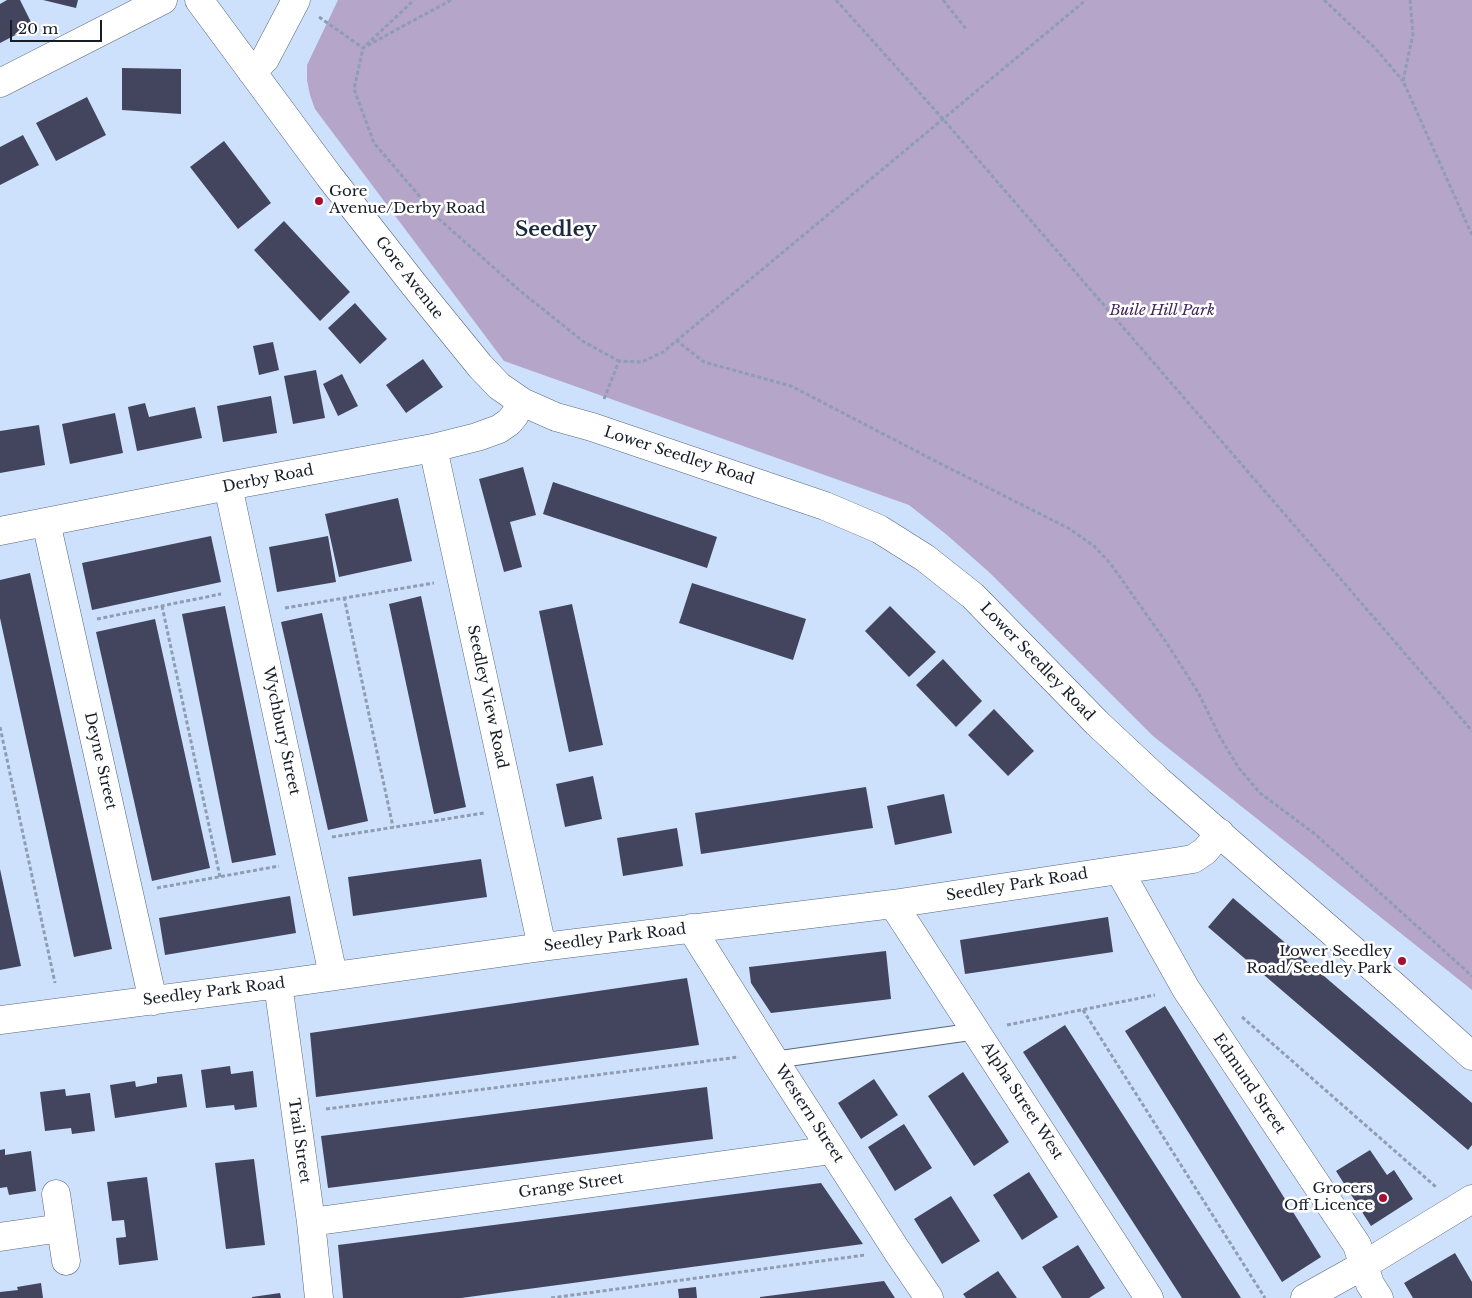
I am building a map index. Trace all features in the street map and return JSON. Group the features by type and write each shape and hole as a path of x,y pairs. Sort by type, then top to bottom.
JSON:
{"street":[{"path":"0,83 163,0"},
{"name":"Gore Avenue","path":"199,0 329,176 480,366 499,386 522,402"},
{"path":"252,72 265,59 296,0"},
{"name":"Derby Road","path":"0,531 433,448 499,429 509,422 522,402"},
{"name":"Lower Seedley Road","path":"522,402 556,417 592,427 826,506 879,529 925,558 974,596 1097,723 1159,780 1472,1056"},
{"name":"Seedley View Road","path":"433,448 542,947"},
{"name":"Wychbury Street","path":"228,486 333,976"},
{"name":"Deyne Street","path":"46,522 153,1001"},
{"name":"Seedley Park Road","path":"0,1020 153,1001 542,947 893,904 1193,859 1205,850 1220,832"},
{"name":"Edmund Street","path":"1119,870 1186,989 1357,1245 1370,1284 1379,1298"},
{"name":"Alpha Street West","path":"893,904 1149,1298"},
{"name":"Western Street","path":"691,928 770,1054 929,1298"},
{"name":"Trail Street","path":"278,984 319,1298"},
{"name":"Grange Street","path":"310,1222 832,1150"},
{"path":"56,1194 66,1261"},
{"path":"1304,1298 1465,1203"},
{"path":"0,1237 61,1228"}],"lane":[{"path":"770,1054 977,1031"}],"path":[{"path":"414,0 364,48 354,89 374,143 439,219 519,290 584,342 619,361 642,362 663,352 1086,0"},
{"path":"364,48 451,0"},
{"path":"836,0 943,119 1472,731"},
{"path":"943,0 967,30"},
{"path":"1324,0 1376,48 1403,82 1472,235"},
{"path":"1403,82 1412,34 1410,0"},
{"path":"327,22 364,48"},
{"path":"676,340 704,362 791,386 1068,528 1094,546 1110,563 1166,642 1198,692 1220,737 1238,767 1260,793 1315,834 1472,976"},
{"path":"605,397 619,361"},
{"path":"255,613 462,579"},
{"path":"96,619 221,594"},
{"path":"344,597 393,827"},
{"path":"162,606 220,877"},
{"path":"0,726 62,1011"},
{"path":"305,842 512,809"},
{"path":"157,888 277,866"},
{"path":"977,1031 1186,989"},
{"path":"1083,1010 1265,1298"},
{"path":"1235,1013 1465,1203"},
{"path":"295,1114 770,1054"},
{"path":"551,1298 897,1251"}],"green space":[{"name":"Buile Hill Park","path":"338,0 1472,0 1472,990 1153,736 990,573 909,505 504,361 315,109 307,80 307,65"}],"building":[{"path":"7,0 20,0 33,26 0,43 0,4"},
{"path":"43,0 78,0 76,8"},
{"path":"122,68 181,69 181,114 122,110"},
{"path":"87,97 106,135 56,161 36,123"},
{"path":"23,135 39,165 0,185 0,147"},
{"path":"224,141 271,203 238,229 190,167"},
{"path":"284,221 350,292 320,321 254,250"},
{"path":"355,303 387,339 360,364 328,328"},
{"path":"273,342 279,370 259,375 253,346"},
{"path":"423,359 443,387 406,413 386,385"},
{"path":"316,370 325,418 293,424 284,376"},
{"path":"342,374 358,406 338,416 323,384"},
{"path":"271,396 277,433 223,442 217,406"},
{"path":"145,403 149,417 195,407 202,438 137,451 128,407"},
{"path":"115,413 123,453 70,464 62,424"},
{"path":"39,425 45,465 0,473 0,431"},
{"path":"523,467 536,515 510,522 522,567 504,572 479,479"},
{"path":"553,482 717,537 707,568 543,514"},
{"path":"398,498 412,561 339,577 325,514"},
{"path":"211,536 221,582 92,610 82,563"},
{"path":"328,536 336,582 277,592 269,547"},
{"path":"30,573 112,949 74,957 0,618 0,580"},
{"path":"692,583 806,619 793,660 679,623"},
{"path":"421,596 466,807 434,814 389,604"},
{"path":"572,604 603,745 569,752 539,611"},
{"path":"225,606 276,855 232,863 182,614"},
{"path":"890,606 936,652 909,677 865,631"},
{"path":"322,613 368,821 328,830 281,622"},
{"path":"155,619 210,868 152,881 96,632"},
{"path":"943,659 982,701 956,727 916,685"},
{"path":"994,709 1034,751 1008,776 968,735"},
{"path":"593,776 602,819 565,827 556,784"},
{"path":"866,787 873,828 701,854 695,813"},
{"path":"944,794 952,833 895,845 887,806"},
{"path":"677,828 683,866 623,876 617,838"},
{"path":"481,859 487,897 353,916 348,877"},
{"path":"0,869 21,966 0,970"},
{"path":"290,896 296,933 165,955 159,918"},
{"path":"1233,898 1472,1103 1472,1145 1468,1150 1208,927"},
{"path":"1108,917 1113,952 965,974 960,940"},
{"path":"886,951 891,999 771,1013 751,983 749,967"},
{"path":"687,978 699,1045 316,1097 310,1033"},
{"path":"1165,1006 1321,1257 1282,1282 1125,1031"},
{"path":"1065,1025 1241,1298 1182,1298 1023,1052"},
{"path":"230,1066 231,1074 253,1071 257,1107 235,1110 234,1105 206,1108 201,1070"},
{"path":"963,1072 1009,1142 974,1166 928,1096"},
{"path":"182,1074 187,1107 115,1118 110,1085 135,1081 136,1087 157,1083 157,1077"},
{"path":"874,1079 898,1115 861,1139 838,1103"},
{"path":"707,1087 713,1139 328,1188 321,1136"},
{"path":"65,1089 66,1096 90,1093 95,1131 72,1134 71,1128 45,1131 40,1092"},
{"path":"904,1124 932,1168 895,1191 868,1147"},
{"path":"5,1149 5,1155 31,1151 36,1191 9,1195 7,1187 0,1188 0,1150"},
{"path":"1370,1150 1387,1175 1394,1170 1413,1199 1371,1226 1336,1171"},
{"path":"254,1159 265,1245 226,1249 215,1163"},
{"path":"1029,1172 1058,1217 1022,1240 993,1195"},
{"path":"147,1177 158,1260 119,1265 116,1238 126,1237 124,1220 112,1221 107,1182"},
{"path":"821,1183 863,1244 461,1298 343,1298 338,1245"},
{"path":"951,1196 980,1241 942,1264 914,1219"},
{"path":"1078,1245 1105,1288 1089,1298 1062,1298 1042,1267"},
{"path":"1455,1253 1472,1282 1472,1298 1413,1298 1404,1283"},
{"path":"998,1271 1017,1298 966,1298 963,1294"},
{"path":"884,1281 895,1298 760,1298 760,1297"},
{"path":"41,1283 43,1298 0,1298 0,1292 18,1290 17,1287"},
{"path":"696,1287 697,1298 679,1298 678,1289"},
{"path":"280,1293 281,1298 252,1298 252,1297"}],"place":[{"name":"Gore Avenue/Derby Road","path":"319,201"},
{"name":"Lower Seedley Road/Seedley Park","path":"1402,961"},
{"name":"Grocers Off Licence","path":"1383,1198"}],"district":[{"name":"Seedley","path":"556,230"}]}
